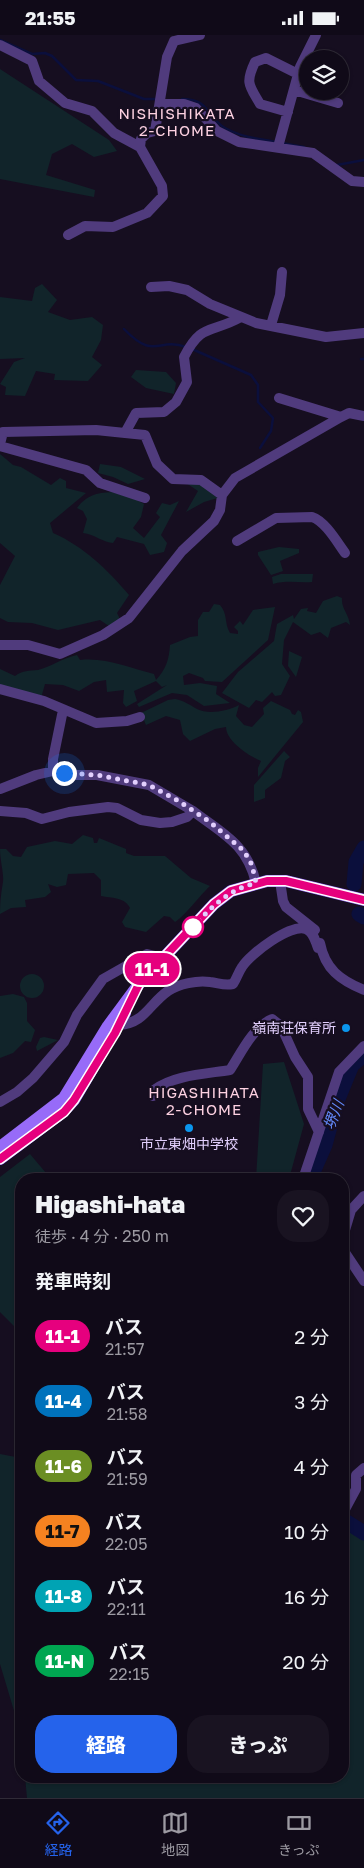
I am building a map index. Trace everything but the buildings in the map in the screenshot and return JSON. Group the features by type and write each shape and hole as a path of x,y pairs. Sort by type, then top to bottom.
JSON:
{"street":[{"path":"140,147 141,139 147,133 155,131 171,38 200,35"},
{"path":"278,147 298,74 316,35"},
{"path":"0,45 32,61 39,81 66,103 92,111 114,133 140,147 162,186 163,196 147,213 112,227 85,226 68,235"},
{"path":"288,112 260,104 248,83 249,75 255,62 266,59 298,74"},
{"path":"294,90 338,103"},
{"path":"160,105 184,104 196,108 218,131 239,142 313,153 352,181 364,182"},
{"path":"271,325 280,295 282,273"},
{"path":"151,287 170,286 186,290 210,304 240,317 326,337 364,333"},
{"path":"125,433 136,413 164,412 176,402 187,382 184,357 201,332 229,323 240,317"},
{"path":"279,398 341,417"},
{"path":"0,645 28,645 60,654 103,635 129,618 182,551 214,521 220,510 222,495 235,478 349,413 364,415"},
{"path":"145,498 100,483 86,471 0,445 3,432 96,430 144,435 158,464 173,479 201,480 222,495"},
{"path":"237,541 276,518 312,517 327,530 345,553"},
{"path":"0,689 44,701 96,723 127,721 140,717"},
{"path":"53,771 53,759 63,710"},
{"path":"0,789 36,775 53,771 74,775 97,775 149,785 193,811 244,851 252,865 256,883"},
{"path":"0,811 26,813 42,819 69,812 108,807 141,820 160,823 172,822 186,817 193,811"},
{"path":"280,881 283,901 313,927 319,936 321,948 329,969 349,984 364,990"},
{"path":"0,1147 64,1098 108,1026 139,984 214,904 231,891 256,883 280,881 305,884 343,897 364,900"},
{"path":"119,1025 131,1024 145,1015 154,1003 169,990 180,985 199,981 225,986 233,984 242,966 287,931 297,927 307,929 314,937 318,948 321,948"},
{"path":"0,1102 17,1092 33,1078 58,1049 77,1015 103,979 130,961 147,954 163,958"},
{"path":"0,1159 64,1112 74,1100 119,1025 139,984"},
{"path":"153,1096 154,1090 161,1084 230,1070 261,1027 272,1019 281,1026 295,1057 308,1077 308,1109 319,1132"},
{"path":"305,1173 339,1072 364,1046"},
{"path":"349,1214 350,1210 364,1196"},
{"path":"349,1258 364,1281"},
{"path":"349,1503 356,1489 356,1475 364,1468"}],"shaded area":[{"path":"0,69 109,140 117,151 94,157 72,144 52,154 46,175 95,190 94,197 0,179"},
{"path":"42,284 57,300 48,312 70,320 92,317 103,325 101,340 92,357 102,365 88,381 54,380 55,374 36,371 25,396 5,395 6,387 0,384 14,362 25,358 0,359 0,297 32,301 35,288"},
{"path":"136,370 166,372 176,383 174,394 146,388 131,377"},
{"path":"0,454 13,465 21,467 51,485 60,478 66,481 66,488 86,493 50,523 53,533 64,538 94,559 129,595 117,613 120,619 109,626 100,620 58,630 32,623 8,622 0,618 0,585 15,556 0,543"},
{"path":"100,464 121,467 145,479 128,484 98,473"},
{"path":"196,482 221,497 204,502 186,512 198,491 186,483"},
{"path":"112,492 133,498 144,504 141,517 133,528 144,538 160,517 156,513 162,503 170,505 179,501 161,535 167,543 164,552 150,555 144,544 117,537 113,543 110,543 83,533 87,519 83,511 77,508 92,495"},
{"path":"279,547 299,549 299,553 280,561 283,571 271,575 258,552"},
{"path":"281,574 313,574 312,582 273,584 272,577"},
{"path":"337,596 342,598 350,625 346,622 331,628 328,638 320,632 311,635 293,622 284,640 282,664 290,676 281,695 275,696 272,692 262,702 256,700 249,708 222,693 238,672 274,641 277,624 293,615 294,619 301,609 308,608 307,611 316,613 323,601"},
{"path":"214,604 220,605 222,608 230,633 238,634 234,627 240,621 243,625 253,610 275,607 268,640 222,682 205,681 203,678 189,673 183,676 184,685 200,683 217,686 216,694 230,703 204,706 187,695 172,693 139,707 137,704 167,685 162,687 156,681 134,691 137,701 126,707 123,703 124,690 107,692 106,680 94,682 79,691 63,685 45,684 41,698 0,685 0,669 15,676 23,672 43,669 77,655 80,660 99,660 154,674 156,680 166,664 170,645 198,636 198,620 203,612 209,612"},
{"path":"289,651 302,657 296,677 288,666"},
{"path":"175,699 207,712 229,709 239,705 236,716 244,725 252,727 264,714 263,708 271,701 290,710 295,715 298,710 301,712 303,722 258,777 258,768 261,761 250,756 234,743 226,727 215,729 190,741 183,734 180,720 166,716 146,725 141,713 168,700"},
{"path":"284,751 290,757 285,761 281,778 265,790 265,798 254,802 254,785"},
{"path":"83,835 93,838 94,843 97,843 99,838 126,849 126,853 134,856 165,856 191,878 210,886 175,922 170,917 164,916 146,932 125,927 122,922 130,908 128,904 121,900 101,896 101,880 94,873 68,874 66,885 57,887 48,884 51,892 45,897 25,900 26,907 11,908 0,914 3,879 0,849 6,849 13,856 21,857 27,847 55,841 72,844"},
{"path":"32,974 40,978 44,986 40,994 32,998 24,994 20,986 24,978"},
{"path":"13,994 24,997 27,1003 27,1021 35,1030 31,1042 25,1041 13,1053 0,1058 0,996"},
{"path":"40,1038 58,1040 37,1051 36,1047"},
{"path":"284,1062 304,1124 291,1173 256,1173 263,1064"},
{"path":"30,1154 46,1173 15,1173 15,1327 0,1312 0,1177"},
{"path":"0,1454 15,1457 15,1714 0,1664"},
{"path":"349,1524 364,1525 364,1798 27,1798 26,1783 349,1783"}],"waterway":[{"path":"0,40 32,54 45,53 52,56 76,80 98,81 144,99 156,99"},
{"path":"182,99 191,100 203,105 219,124 237,134 277,142"},
{"path":"282,143 304,147"},
{"path":"337,165 364,160"},
{"path":"124,329 134,339 143,344 150,346 168,344 186,347"},
{"path":"192,349 251,375 258,385 258,402 273,418 271,431 260,448"},
{"name":"堺川","path":"354,884 356,862 364,848"},
{"name":"堺川","path":"359,914 364,917"},
{"name":"堺川","path":"313,1173 325,1145 336,1104 352,1065 364,1055"},
{"name":"堺川","path":"349,1523 364,1533"}],"bus line":[{"name":"11-1","path":"0,1159 64,1112 82,1089 115,1033 139,984 214,904 231,891 267,881 286,881 305,884 343,897 364,900"}],"place":[{"name":"嶺南荘保育所","path":"346,1028"},
{"name":"市立東畑中学校","path":"189,1128"}],"district":[{"name":"NISHISHIKATA 2-CHOME","path":"177,122"},
{"name":"HIGASHIHATA 2-CHOME","path":"204,1102"}],"route":[{"path":"64,773 126,779 149,785 177,800 210,822 225,837 244,851 252,865 256,883 231,891 214,904 189,931 193,927"}]}
